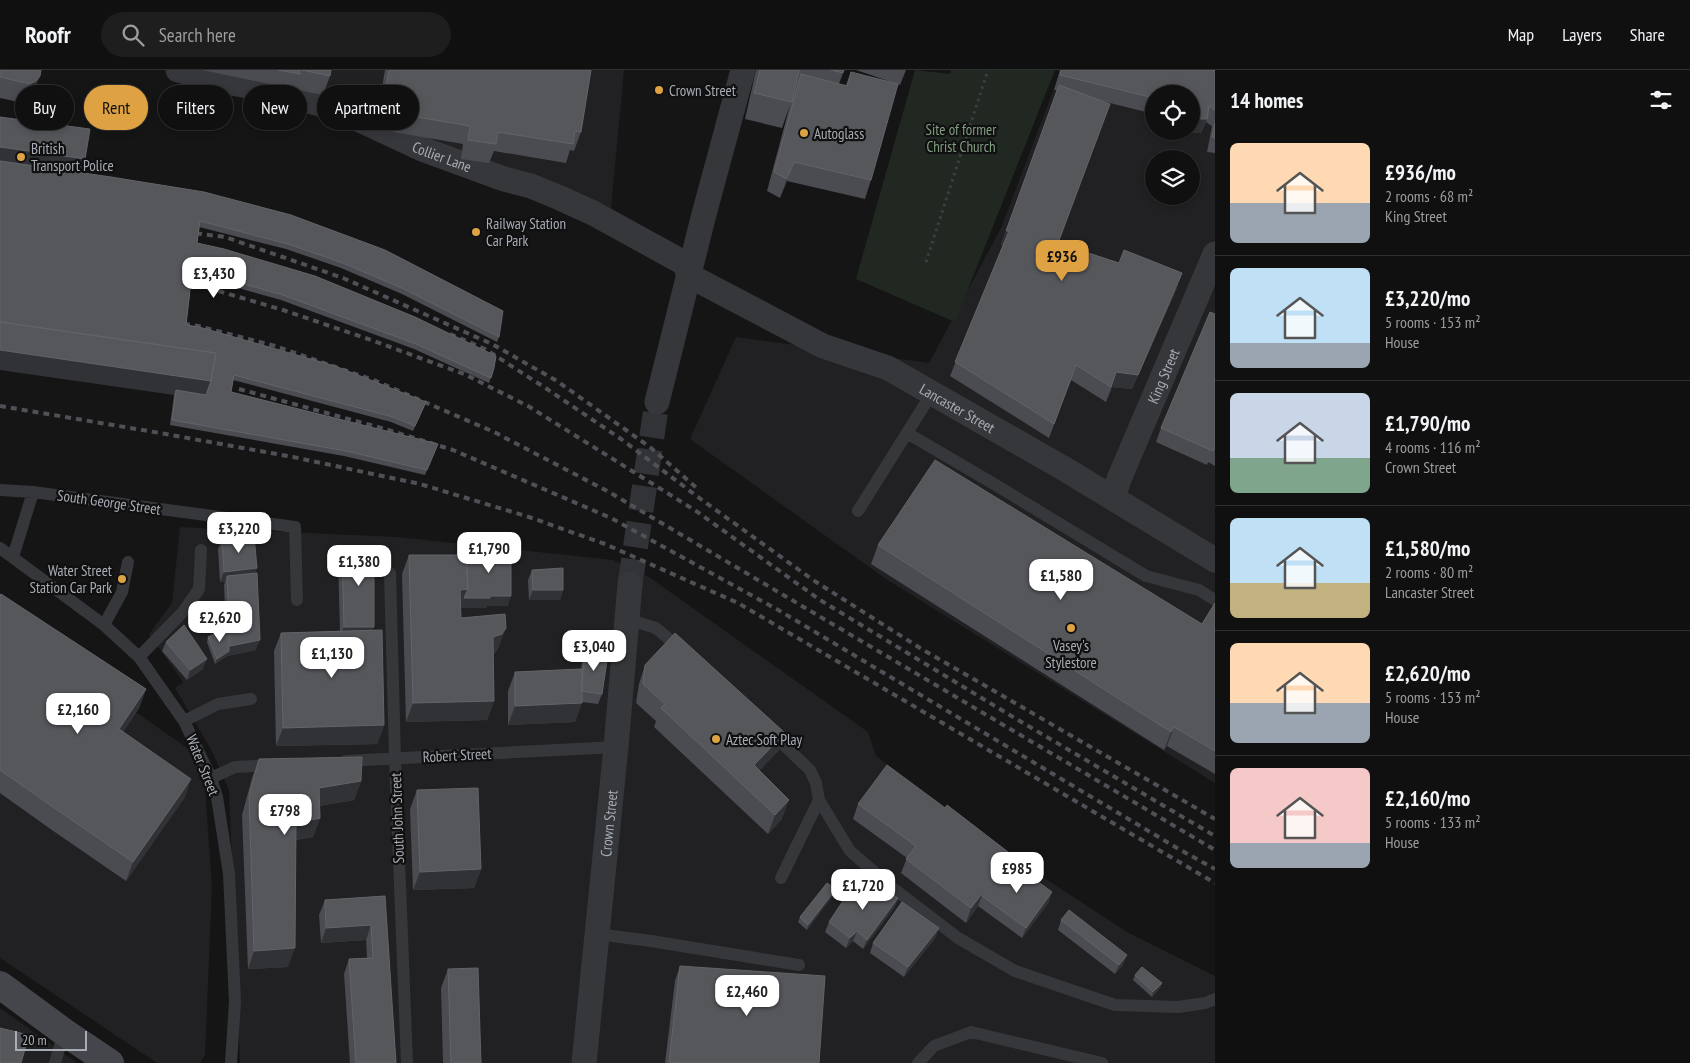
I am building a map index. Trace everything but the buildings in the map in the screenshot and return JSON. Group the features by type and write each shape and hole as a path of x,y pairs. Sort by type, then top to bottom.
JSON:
{"street":[{"name":"Collier Lane","path":"178,70 211,80 280,92 326,106 422,150 504,179 531,186 592,214 684,263 690,276"},
{"path":"657,402 703,218 743,70"},
{"name":"King Street","path":"1113,498 1118,479 1215,254"},
{"name":"Lancaster Street","path":"690,276 823,346 888,368 1113,498 1215,560"},
{"name":"Crown Street","path":"584,1063 616,747 630,584"},
{"path":"0,985 110,1063"}],"lane":[{"path":"858,511 932,393"},
{"path":"907,433 1146,576 1199,590 1215,600"},
{"name":"South George Street","path":"0,490 33,492 295,527 297,600"},
{"path":"13,557 33,492"},
{"name":"Water Street","path":"0,548 104,625 139,657 184,721 211,778 219,805 229,874 235,1002 231,1063"},
{"path":"139,657 183,612 199,589 201,550"},
{"path":"104,625 122,592 128,562"},
{"name":"South John Street","path":"390,573 407,1063"},
{"path":"627,619 656,628 694,661"},
{"path":"184,721 218,704 252,699"},
{"path":"760,723 810,770 816,783 819,800 850,850 894,888 958,938 1014,971 1115,1005 1178,1007 1205,1003 1215,999"},
{"name":"Robert Street","path":"329,762 616,747"},
{"path":"211,778 235,767 282,764"},
{"path":"781,878 819,800"},
{"path":"597,934 799,965"},
{"path":"55,1063 64,1032"},
{"path":"918,1063 934,1046 971,1032 1102,1063"}],"path":[{"path":"926,262 988,70"}],"shaded area":[{"path":"219,70 624,70 610,219 376,130 419,130 419,85 317,85 317,107 307,104 307,85 258,85"},
{"path":"1061,70 1145,92 1145,140 1200,140 1200,102 1215,104 1215,783 886,579 690,439 736,337 929,363 1001,228"},
{"path":"180,527 397,537 613,560 649,577 868,732 876,756 1023,864 1127,932 1215,976 1215,1063 240,1063 229,790 213,753 175,688 183,682 149,634 172,603"},
{"path":"0,617 203,759 212,887 205,1055 200,1063 157,1063 0,958"},
{"path":"0,1008 77,1063 0,1063"}],"green space":[{"name":"Site of former Christ Church","path":"915,70 950,74 951,70 1055,70 955,322 856,279"}],"tunnel":[{"path":"630,584 657,402"}],"railway":[{"path":"185,232 225,237 343,278 492,344 557,381 651,448 699,490"},
{"path":"176,280 283,310 371,340 464,374 528,406 696,511 820,600 1215,836"},
{"path":"173,322 198,326 275,346 376,381 494,432 609,492 1215,850"},
{"path":"450,334 485,349 547,389 621,439 813,580 920,648 1215,819"},
{"path":"239,389 385,429 453,450 611,518 780,611 1215,869"},
{"path":"0,406 293,457 420,484 529,517 605,544 738,603 1215,883"}],"place":[{"name":"Crown Street","path":"659,90"},
{"name":"Autoglass","path":"804,133"},
{"name":"British Transport Police","path":"21,157"},
{"name":"Railway Station Car Park","path":"476,232"},
{"name":"Water Street Station Car Park","path":"122,579"},
{"name":"Vasey's Stylestore","path":"1071,628"},
{"name":"Aztec Soft Play","path":"716,739"}]}
